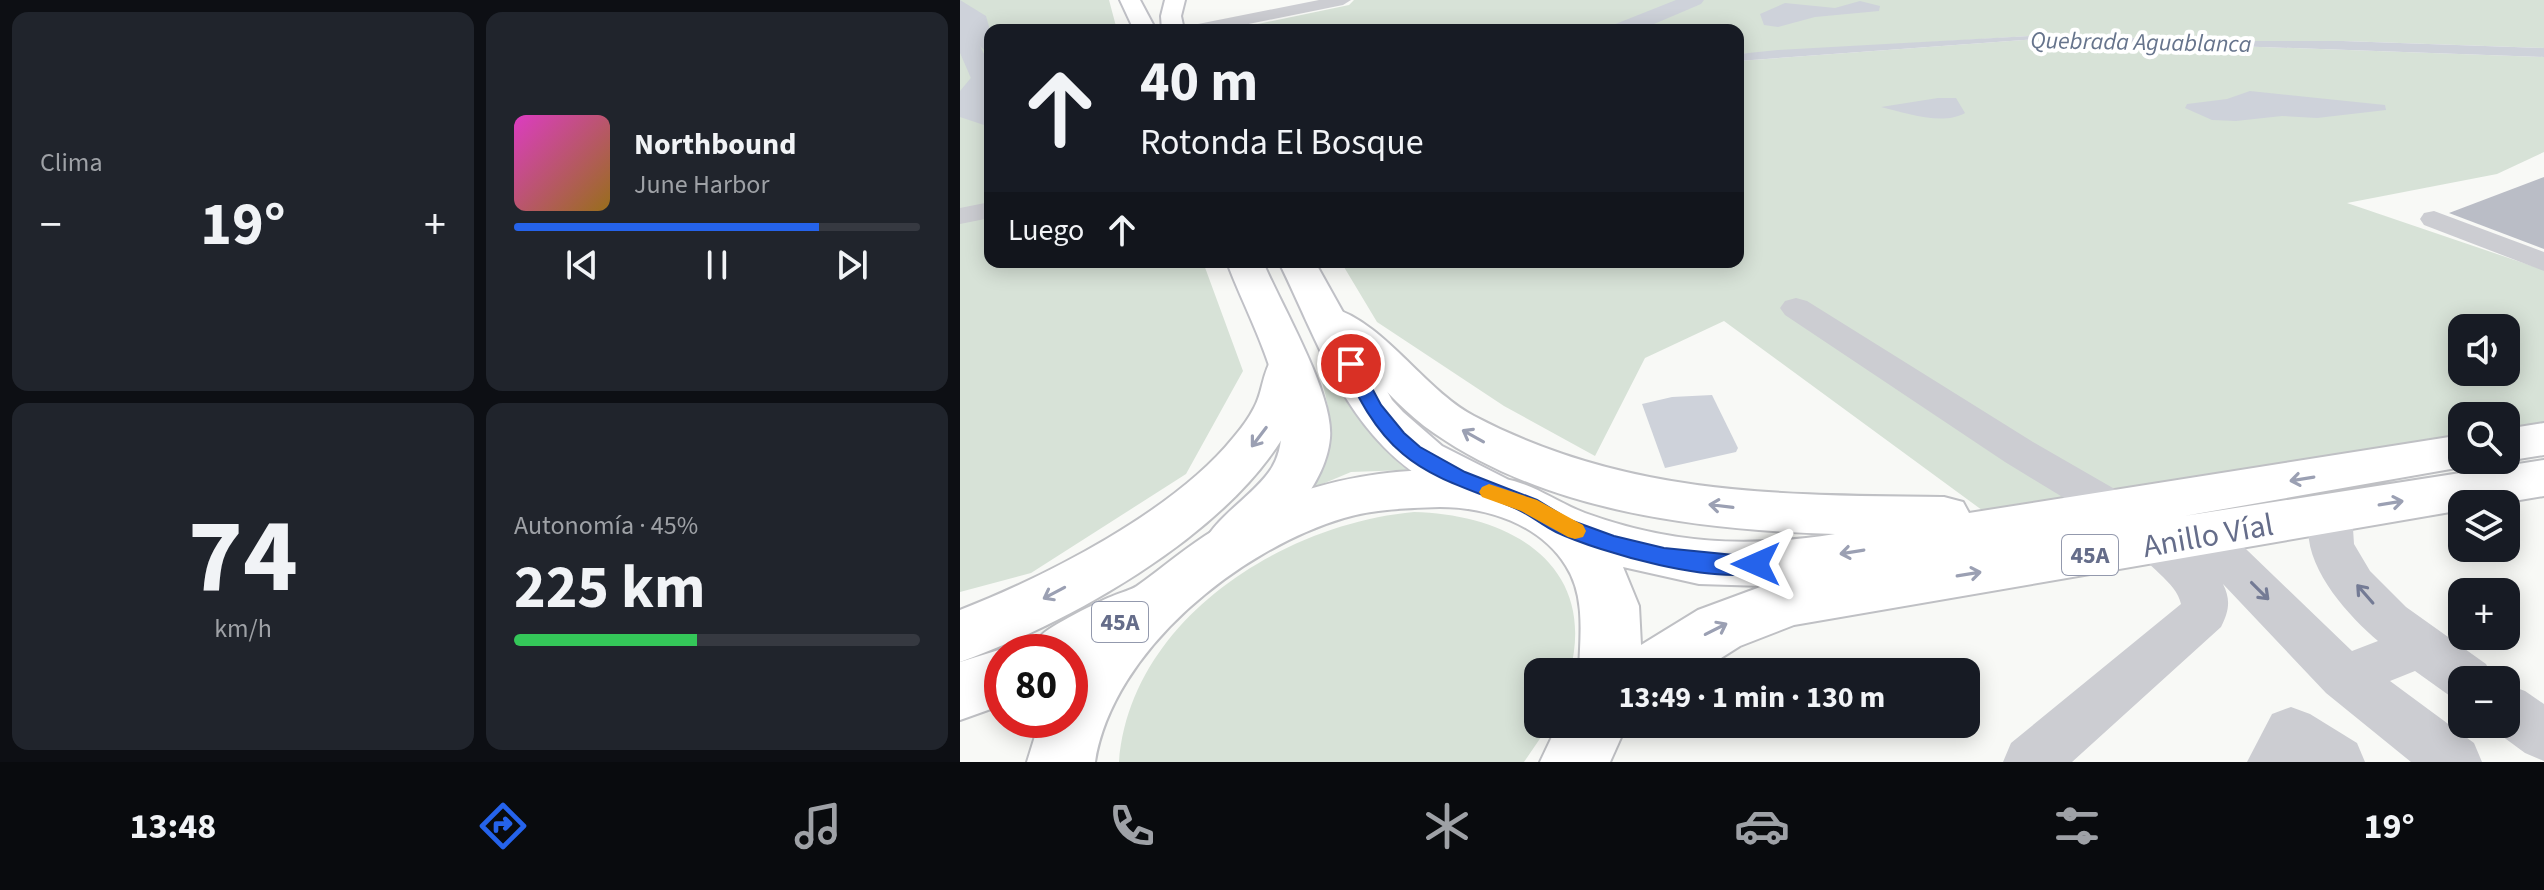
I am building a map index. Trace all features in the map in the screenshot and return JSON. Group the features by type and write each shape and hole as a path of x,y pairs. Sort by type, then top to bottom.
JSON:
{"main road":[{"path":"1130,0 1142,24"},
{"path":"1172,24 1175,0"},
{"path":"1061,762 1075,717 1117,647 1281,493 1302,456 1308,425 1288,366 1247,268"},
{"path":"1300,268 1373,407 1397,437 1430,463 1489,492 1529,505 1563,526 1591,558 1602,578 1614,624 1611,658"},
{"path":"1329,319 1374,354 1428,407 1456,426 1516,459 1589,483 1688,502 1798,513 2146,525"},
{"path":"960,636 1034,604 1088,575 1179,516 1214,487 1264,431 1288,383 1288,366"},
{"path":"2520,443 2544,439"},
{"name":"Anillo Víal","path":"1672,658 1716,628 1765,608 2448,455"},
{"name":"Anillo Víal","path":"1563,526 1611,544 1664,557 1721,565 1756,564 2146,525 2331,513 2544,478"},
{"path":"1195,572 1287,518 1358,494 1427,486 1489,492"},
{"name":"45A","path":"1088,640 1195,572"},
{"path":"960,691 984,683"}],"street":[{"path":"1202,24 1317,0"},
{"path":"1223,24 1343,0"},
{"path":"960,216 984,211"},
{"path":"2434,219 2544,262"},
{"path":"1796,308 2019,452 2146,525 2344,677 2428,754"},
{"path":"2331,513 2332,543 2347,573 2367,598 2449,666"},
{"path":"2031,762 2204,613 2205,596 2146,525"},
{"path":"2344,677 2421,646"},
{"path":"2520,718 2544,735"},
{"path":"2275,762 2291,732 2337,762"}],"shaded area":[{"path":"960,0 1109,0 1115,24 984,24 984,268 1205,268 1243,371 1186,474 1031,573 960,592"},
{"path":"1354,0 1684,0 1630,24 1258,24 1349,5"},
{"path":"1702,0 2544,0 2544,48 2343,41 2188,41 2064,34 1744,54 1744,24 1640,24"},
{"path":"2037,39 2544,57 2544,152 2497,174 2347,203 2544,270 2544,443 2520,447 2520,402 2448,402 2448,459 2016,535 1724,321 1645,358 1595,456 1504,406 1377,322 1345,268 1744,268 1744,61"},
{"path":"1320,374 1338,380 1367,429 1407,470 1351,472 1289,498 1317,469 1329,442 1329,412"},
{"path":"1414,512 1449,515 1482,523 1512,535 1538,552 1558,574 1571,601 1575,634 1572,658 1524,658 1524,738 1540,738 1524,762 1119,762 1129,711 1151,664 1183,623 1222,588 1266,559 1314,536 1364,520"}],"water":[{"path":"960,0 986,16 988,24 984,24 984,50 960,34"},
{"path":"1860,1 1880,6 1879,11 1815,17 1778,27 1764,25 1760,14 1785,3 1835,8"},
{"path":"2064,34 2188,41 2343,41 2544,48 2544,57 2037,39 1744,61 1744,53"},
{"path":"984,62 984,125 960,117 960,91"},
{"path":"2250,91 2385,105 2386,110 2317,118 2282,116 2236,121 2212,120 2185,108 2187,104 2227,99"},
{"path":"1956,98 1965,113 1956,117 1935,118 1881,107"},
{"path":"1712,395 1738,448 1736,452 1665,468 1642,404 1672,397"}],"building":[{"path":"2544,177 2544,249 2449,213"}],"waterway":[{"path":"1636,24 1694,0"},
{"name":"Quebrada Aguablanca","path":"960,28 984,79"}],"slow traffic":[{"path":"1489,492 1529,505 1575,531"}],"route":[{"path":"1351,364 1373,407 1397,437 1413,452 1457,477 1529,505 1563,526 1611,544 1664,557 1721,565 1756,564"}]}
